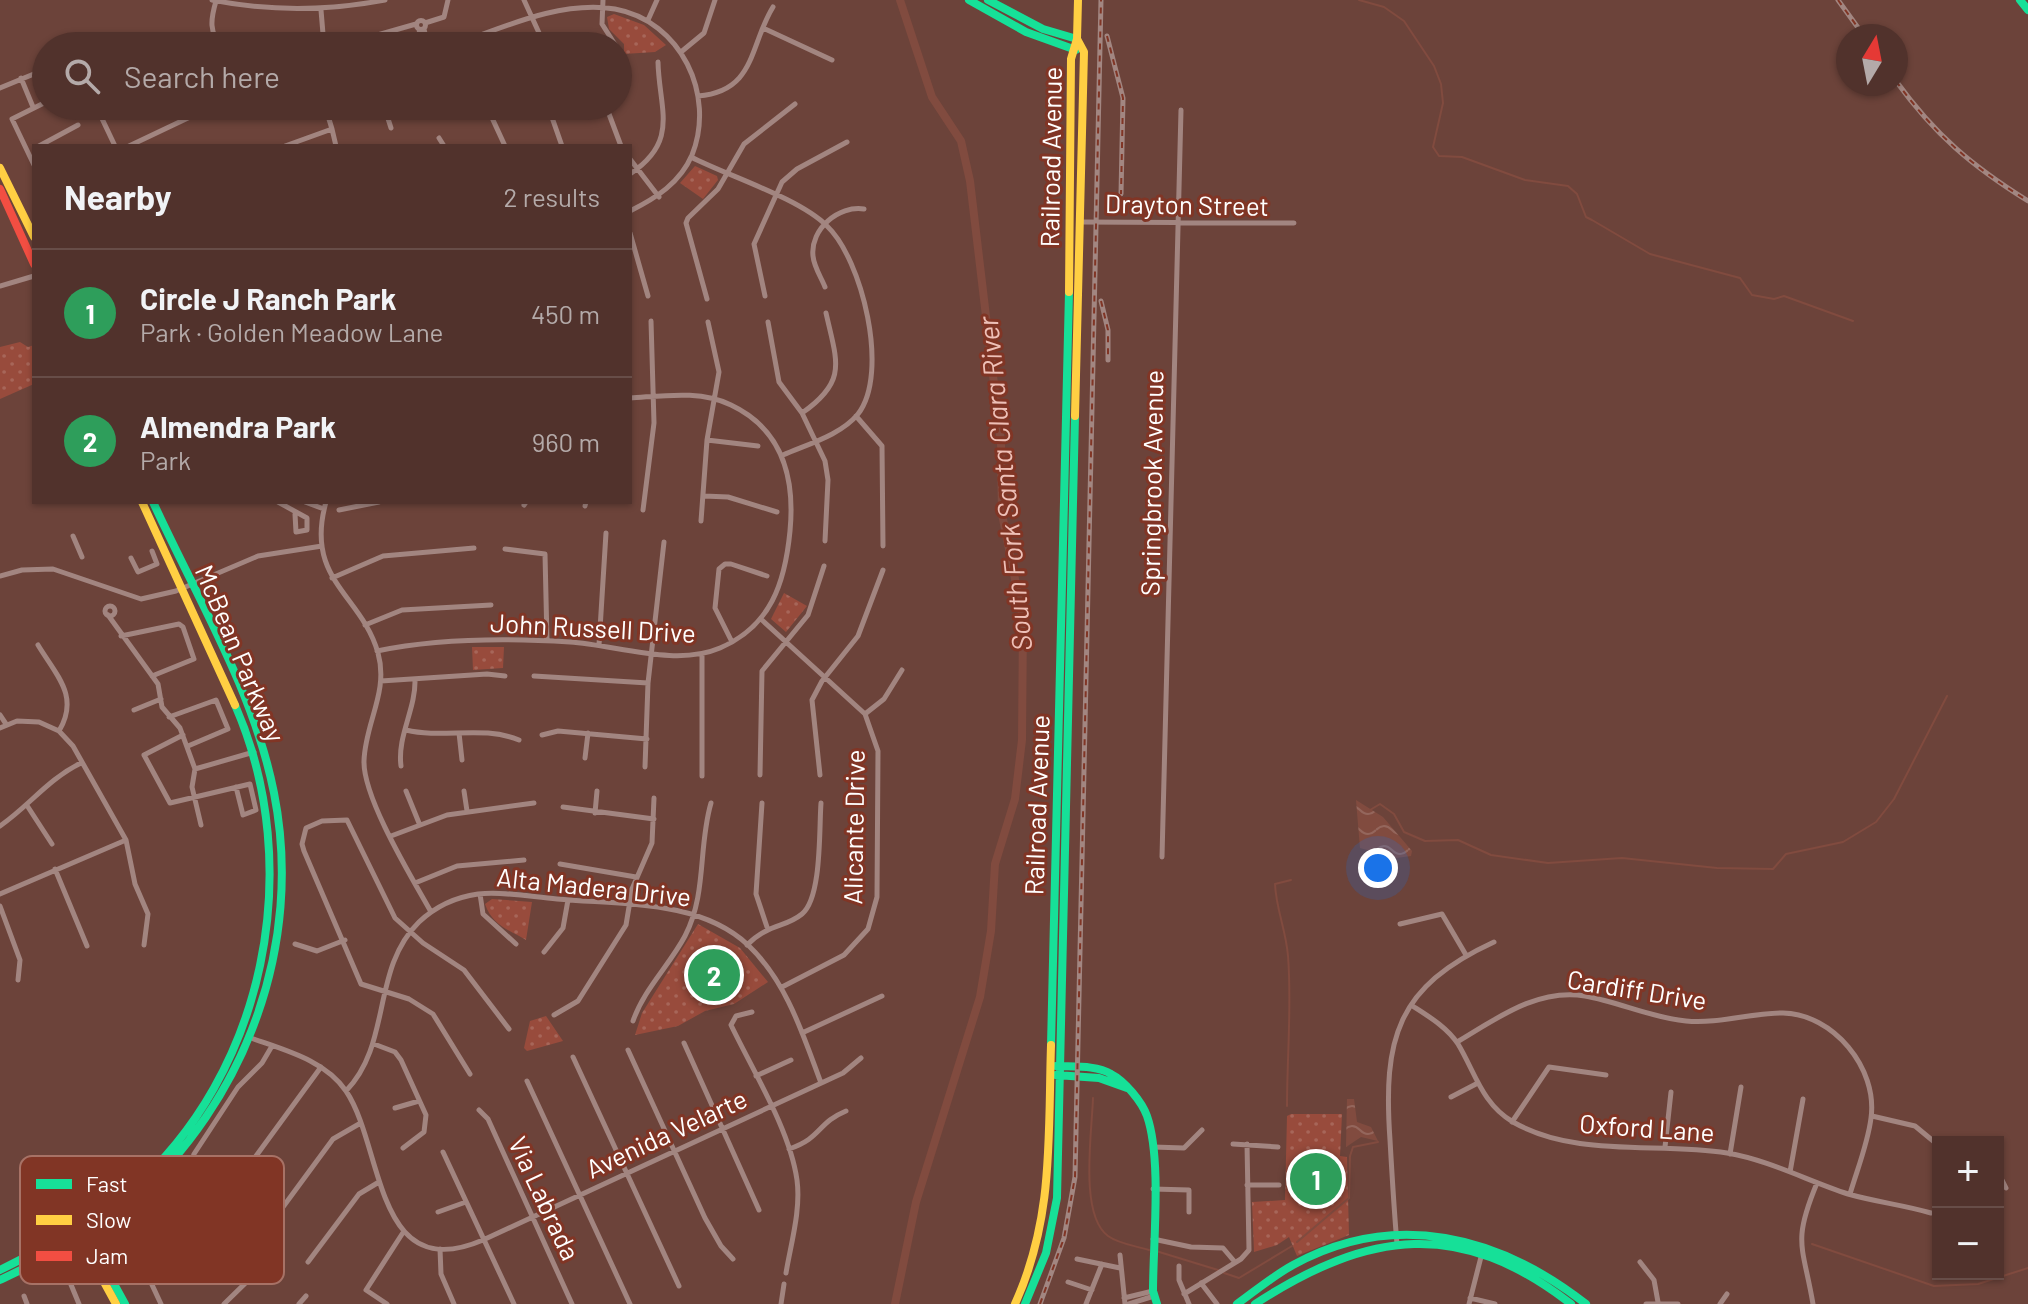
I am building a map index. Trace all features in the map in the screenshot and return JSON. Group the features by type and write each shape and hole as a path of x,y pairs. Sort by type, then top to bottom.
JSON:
{"main road":[{"path":"969,0 1026,32 1084,52"},
{"path":"988,0 1043,29 1077,39 1078,0"},
{"path":"2020,0 2028,10"},
{"name":"Railroad Avenue","path":"1015,1304 1033,1264 1046,1214 1073,50 1077,39"},
{"name":"Railroad Avenue","path":"1025,1304 1038,1274 1054,1220 1084,52 1077,39"},
{"path":"0,168 32,233"},
{"path":"0,189 32,260"},
{"path":"1065,463 1070,472 1069,500 1074,509"},
{"name":"McBean Parkway","path":"143,504 254,723 278,812 282,879 278,935 267,989 251,1038 213,1110 177,1156"},
{"name":"McBean Parkway","path":"154,504 254,752 270,837 272,899 264,958 246,1025 220,1080 186,1133 164,1156"},
{"path":"1048,1070 1099,1078 1127,1088 1147,1115 1153,1147 1155,1297"},
{"path":"1237,1304 1303,1259 1353,1241 1449,1237 1545,1272 1586,1304"},
{"path":"1255,1304 1308,1269 1396,1239"},
{"path":"1483,1249 1541,1280 1571,1304"},
{"name":"McBean Parkway","path":"0,1270 20,1261"},
{"name":"McBean Parkway","path":"0,1280 20,1269"},
{"path":"106,1284 116,1304"},
{"path":"113,1284 125,1304"}],"street":[{"path":"212,32 214,0 254,8 321,10 336,4 348,7 385,0"},
{"path":"399,32 444,17 448,0"},
{"path":"648,20 657,0"},
{"path":"681,52 704,33 715,0"},
{"path":"526,2 540,32"},
{"path":"603,4 602,24 607,32"},
{"path":"490,32 533,15 603,4 648,20 681,52 698,96 700,110 691,157 659,197 632,210"},
{"path":"698,96 713,94 738,81 752,58 773,7"},
{"path":"321,10 323,32"},
{"path":"421,27 422,32"},
{"path":"763,28 832,60"},
{"path":"632,173 653,153 665,127 666,110 658,62"},
{"path":"0,88 32,74"},
{"path":"21,78 32,105"},
{"path":"707,299 686,223 711,198 744,144 795,104"},
{"path":"32,108 12,119 32,161"},
{"name":"Springbrook Avenue","path":"1162,857 1181,110"},
{"path":"103,120 114,144"},
{"path":"133,144 184,120"},
{"path":"329,120 336,144"},
{"path":"388,120 391,128"},
{"path":"493,120 504,144"},
{"path":"553,120 561,144"},
{"path":"611,120 620,144"},
{"path":"43,144 78,125"},
{"path":"291,144 332,129"},
{"path":"439,138 443,144"},
{"path":"765,296 754,244 775,196 797,169 847,142"},
{"path":"27,151 32,149"},
{"path":"632,398 715,398 747,414 763,427 783,455 815,441 856,416 866,401 872,379 865,318 851,257 826,223 691,157"},
{"path":"632,162 659,197"},
{"path":"825,287 813,255 818,234 826,223 852,207 864,209"},
{"name":"Drayton Street","path":"1079,222 1176,225 1294,223"},
{"path":"632,240 648,296"},
{"path":"0,286 32,277"},
{"path":"802,413 828,394 837,370 826,313"},
{"path":"643,510 653,449 651,321"},
{"path":"701,521 707,440 718,359 708,322"},
{"path":"768,322 779,382 802,413 825,461 828,480 825,541"},
{"path":"856,416 882,446 883,546"},
{"path":"707,440 758,446"},
{"name":"John Russell Drive","path":"377,651 436,642 547,641 702,654 732,642 762,620 783,580 793,495 783,455"},
{"path":"704,496 728,497 777,512"},
{"path":"281,504 295,514"},
{"path":"339,510 369,504"},
{"path":"325,506 322,546 332,578 365,625 377,651 381,681 378,706 365,749 364,770 391,836 431,912"},
{"path":"599,645 606,533"},
{"path":"73,536 82,557"},
{"path":"645,767 648,683 664,542"},
{"path":"0,576 22,570 53,569 86,577 116,592 141,599 186,587 258,556 322,546"},
{"path":"332,578 383,556 474,548"},
{"path":"505,549 545,554 547,641"},
{"path":"131,558 138,572 157,564 152,551"},
{"path":"732,642 715,608 719,569 731,564 767,576"},
{"path":"760,775 760,680 767,662 808,615 824,566"},
{"path":"820,775 812,700 858,636 883,570"},
{"path":"116,592 110,615 114,625 152,676 169,717 188,746 195,769 192,779 194,799 201,825"},
{"path":"365,625 402,610 491,605"},
{"name":"Alicante Drive","path":"762,620 827,676 865,714 878,751 877,897 868,929 844,955 782,987"},
{"path":"121,636 179,624 183,627 194,659 152,676"},
{"path":"38,645 69,700 69,712 59,731"},
{"path":"702,654 702,776"},
{"path":"865,714 884,699 902,670"},
{"path":"381,681 505,676"},
{"path":"534,676 648,683"},
{"path":"401,766 401,746 416,694 415,679"},
{"path":"134,710 161,699"},
{"name":"McBean Parkway","path":"169,717 216,700 228,729 188,746"},
{"path":"0,715 3,726 39,722 59,731 73,746 126,840 135,884 148,914 144,945"},
{"path":"406,730 426,734 479,732 519,740"},
{"path":"542,735 558,731 647,739"},
{"path":"459,733 462,760"},
{"path":"585,758 588,733"},
{"path":"183,735 144,755 170,803 194,799 236,787 250,784 256,810 243,815 236,787"},
{"path":"195,769 254,752"},
{"path":"0,826 28,807 51,779 81,763"},
{"path":"406,791 419,823"},
{"path":"464,791 467,811"},
{"path":"595,813 597,791"},
{"path":"554,1015 569,1008 585,992 626,925 636,877 652,843 654,798"},
{"path":"391,836 419,823 467,811 534,803"},
{"path":"633,1021 639,1004 685,936 693,915 703,878 711,803"},
{"path":"762,803 756,894 767,927"},
{"path":"747,945 767,927 798,917 811,903 821,803"},
{"path":"28,807 52,844"},
{"path":"563,807 654,819"},
{"path":"470,1074 433,1014 409,999 361,984 302,844 306,828 322,821 343,818 351,824 390,911 410,932 464,970 509,1029"},
{"path":"0,894 126,840"},
{"path":"415,883 457,866 524,860"},
{"path":"560,864 636,877"},
{"path":"55,869 87,946"},
{"path":"480,894 483,914 516,944"},
{"name":"Alta Madera Drive","path":"346,1091 366,1067 395,955 410,932 431,912 480,894 628,905 693,915 715,924 747,945 782,987 821,1083"},
{"path":"544,952 563,928 568,900"},
{"path":"0,906 20,960 18,980"},
{"path":"1400,924 1442,914 1466,955"},
{"path":"295,944 317,951 345,940"},
{"path":"1396,1239 1386,1077 1398,1031 1411,1005 1438,974 1466,955 1494,942"},
{"name":"Cardiff Drive","path":"1457,1042 1516,1007 1549,996 1583,995 1676,1020 1709,1023 1784,1013 1821,1023 1848,1045 1863,1071 1872,1116 1850,1194"},
{"path":"802,1033 882,996"},
{"name":"Oxford Lane","path":"1411,1005 1440,1025 1457,1042 1476,1084 1497,1112 1545,1138 1582,1144 1665,1147 1730,1154 1850,1194 1931,1213"},
{"path":"752,1012 732,1019 731,1025 789,1149 798,1196 786,1273"},
{"path":"251,1038 321,1067 346,1091 391,1214 415,1240 440,1249 441,1274 454,1304"},
{"path":"684,1043 759,1210"},
{"path":"374,1044 395,1052 427,1125 418,1138 403,1148"},
{"path":"193,1156 238,1087 262,1063 272,1046"},
{"path":"628,1050 705,1218 721,1246 733,1259"},
{"path":"573,1057 679,1286"},
{"name":"Avenida Velarte","path":"440,1249 457,1249 483,1240 843,1073 861,1058"},
{"path":"756,1076 791,1060"},
{"path":"256,1156 321,1067"},
{"path":"1512,1122 1549,1067 1606,1075"},
{"path":"527,1081 630,1304"},
{"path":"1451,1097 1476,1084"},
{"path":"1730,1154 1741,1087"},
{"path":"1665,1147 1671,1092"},
{"path":"1790,1172 1803,1099"},
{"path":"395,1108 419,1101"},
{"name":"Via Labrada","path":"479,1110 488,1119 572,1304"},
{"path":"789,1149 815,1138 823,1123 846,1111"},
{"path":"1872,1116 1915,1126 1932,1140"},
{"path":"284,1206 333,1139 359,1124"},
{"path":"1153,1147 1184,1148 1202,1130"},
{"path":"1233,1144 1278,1147"},
{"path":"1184,1294 1246,1255 1250,1242 1247,1144"},
{"path":"443,1152 514,1304"},
{"path":"308,1262 359,1194 379,1182"},
{"path":"1813,1304 1799,1245 1802,1219 1817,1183"},
{"path":"2004,1184 2006,1188"},
{"path":"1247,1185 1279,1185"},
{"path":"1152,1189 1189,1190 1189,1212"},
{"path":"438,1212 466,1202"},
{"path":"387,1304 366,1290 404,1231"},
{"path":"1152,1239 1191,1247 1223,1248 1234,1261"},
{"path":"1483,1249 1470,1301 1495,1304"},
{"path":"1120,1255 1126,1302 1155,1297"},
{"path":"1077,1259 1120,1268"},
{"path":"1640,1262 1654,1280 1658,1302"},
{"path":"1086,1304 1102,1264"},
{"path":"1179,1266 1189,1304"},
{"path":"1068,1282 1092,1290"},
{"path":"1201,1283 1217,1304"},
{"path":"71,1284 79,1304"},
{"path":"152,1284 161,1304"},
{"path":"224,1304 244,1284"},
{"path":"781,1304 784,1284"},
{"path":"1720,1304 1727,1294"},
{"path":"24,1296 27,1304"},
{"path":"299,1304 306,1296"},
{"path":"1646,1304 1678,1304"}],"shaded area":[{"path":"614,14 644,25 666,45 655,52 632,53 632,32 612,32 607,17"},
{"path":"695,166 717,176 718,180 703,199 680,183"},
{"path":"20,342 28,347 32,346 32,385 0,399 0,347"},
{"path":"784,593 807,606 786,632 771,619"},
{"path":"472,647 504,647 503,668 473,670"},
{"path":"492,899 532,902 526,940 492,917 485,904"},
{"path":"698,924 740,948 768,982 734,1004 705,1011 678,1026 635,1035 642,1013"},
{"path":"546,1016 563,1041 527,1051 524,1048 530,1021"},
{"path":"1342,1114 1340,1156 1347,1157 1349,1235 1297,1256 1289,1237 1277,1245 1254,1252 1252,1202 1285,1200 1287,1116"}],"water":[{"path":"1356,800 1383,817 1412,851 1411,856 1396,858 1360,848"},
{"path":"1347,1099 1354,1099 1357,1122 1371,1127 1378,1141 1361,1137 1346,1147"}],"waterway":[{"name":"South Fork Santa Clara River","path":"895,1304 916,1202 980,997 991,931 995,864 1015,799 1022,740 1023,619 1002,514 1001,443 970,181 961,141 932,97 900,0"},
{"path":"1359,0 1384,7 1404,21 1434,66 1441,84 1443,103 1433,147 1439,156 1462,157 1525,180 1568,186 1577,194 1586,217 1650,254 1740,278 1752,295 1774,299 1784,296 1853,321"},
{"path":"1370,810 1380,804 1394,814 1404,832 1425,841 1458,840 1491,855 1548,863 1622,858 1717,868 1773,869 1786,854 1843,842 1876,822 1894,799 1947,696"},
{"path":"1287,1106 1289,974 1275,884 1291,880"},
{"path":"1093,1098 1089,1172 1093,1210 1108,1236 1149,1250"},
{"path":"1297,1242 1349,1198 1353,1147 1378,1142"},
{"path":"1812,1244 1934,1286 1978,1284 2028,1268"},
{"path":"1224,1273 1239,1278 1292,1246"},
{"path":"1156,1251 1218,1270"}],"railway":[{"path":"1040,1304 1064,1238 1075,1177 1101,0"},
{"path":"1838,0 1855,24"},
{"path":"1107,36 1123,98 1121,194"},
{"path":"1908,96 1956,148 2028,201"},
{"path":"1101,301 1108,330 1108,360"}],"traffic: fast":[{"path":"969,0 1026,32 1076,50"},
{"path":"988,0 1043,29 1077,39"},
{"path":"2020,0 2028,10"},
{"path":"1051,1045 1069,292"},
{"path":"1025,1304 1046,1253 1057,1198 1075,416"},
{"path":"154,504 222,644 253,718 274,793 281,850 280,907 272,962 257,1017 234,1069 206,1118 176,1156"},
{"path":"164,1156 214,1088 242,1029 260,965 269,899 268,833 256,768 235,705"},
{"path":"1056,1066 1092,1068 1111,1074 1132,1092 1147,1116 1154,1155 1153,1291 1157,1304"},
{"path":"1056,1075 1099,1078 1127,1088"},
{"path":"1237,1304 1286,1269 1331,1248 1370,1238 1408,1235 1445,1238 1482,1247 1518,1261 1586,1304"},
{"path":"1255,1304 1297,1279 1337,1261 1376,1249 1414,1244 1452,1247 1491,1257 1530,1276 1571,1304"},
{"path":"0,1270 20,1260"},
{"path":"0,1280 20,1270"},
{"path":"114,1284 125,1304"}],"traffic: slow":[{"path":"1069,292 1071,59 1077,39 1078,0"},
{"path":"1075,416 1084,52 1077,39"},
{"path":"0,168 32,233"},
{"path":"143,504 235,705"},
{"path":"1015,1304 1028,1272 1043,1209 1049,1145 1051,1045"},
{"path":"105,1284 116,1304"}],"traffic: jam":[{"path":"0,189 32,260"}],"place":[{"name":"Almendra Park","path":"714,975"},
{"name":"Circle J Ranch Park","path":"1316,1179"}]}
